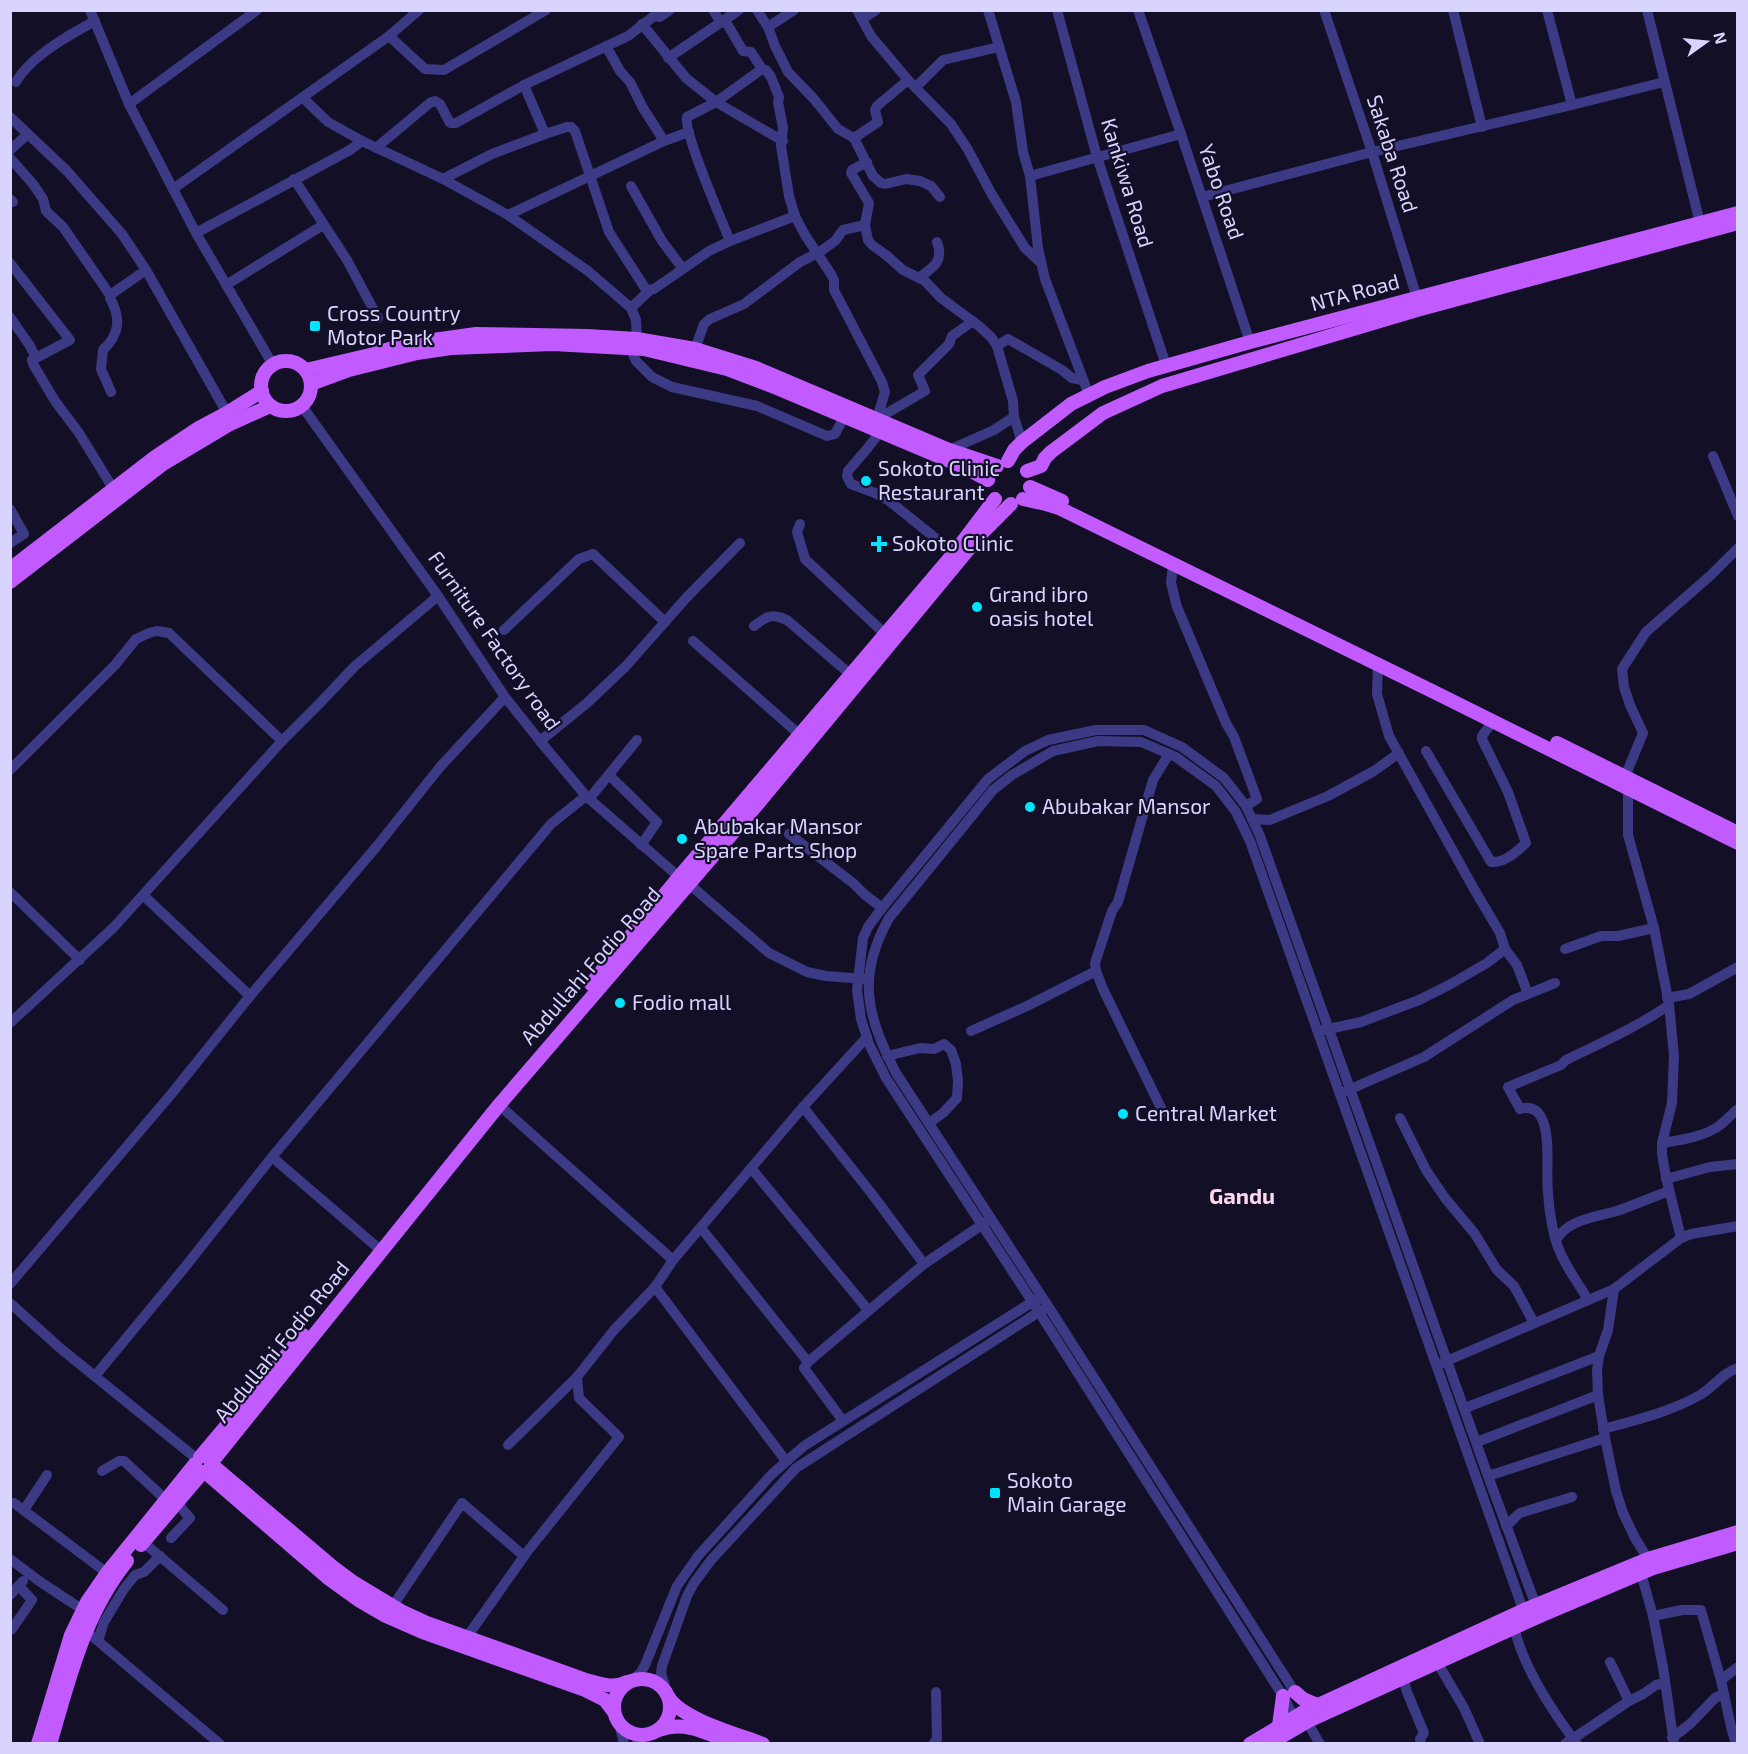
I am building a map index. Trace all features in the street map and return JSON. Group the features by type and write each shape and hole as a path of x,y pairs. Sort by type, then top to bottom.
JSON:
{"main road":[{"name":"NTA Road","path":"1027,471 1041,466 1051,452 1103,413 1162,386 1417,304 1737,213"},
{"name":"NTA Road","path":"1002,464 1023,442 1071,404 1089,394 1166,365 1251,342 1417,304 1737,223"},
{"path":"309,377 405,344 476,333 587,336 633,343 694,348 756,368 879,425 988,480"},
{"path":"633,343 653,351 727,369 844,417 879,425 949,450 1002,464 1015,462 1027,471 1030,479 1022,497"},
{"path":"285,361 296,363 309,377 309,396 302,406 286,411 270,406 261,391 261,381 273,364 285,361"},
{"path":"10,569 164,451 261,391"},
{"path":"10,582 163,464 230,424 270,406"},
{"path":"1002,464 991,472 988,480 988,488 995,499 1005,504 1022,497 1062,501 1627,783 1737,843"},
{"path":"1022,497 1059,508 1493,722 1737,833"},
{"name":"Abdullahi Fodio Road","path":"203,1464 376,1247 684,880 859,682 982,533 1022,497"},
{"name":"Abdullahi Fodio Road","path":"38,1743 71,1635 82,1610 106,1573 203,1464 684,880 800,735 954,553 995,499"},
{"path":"203,1464 333,1567 392,1606 427,1623 598,1683 618,1686 642,1678 652,1680 660,1685 676,1708 688,1715 763,1743"},
{"path":"203,1464 328,1578 384,1615 425,1633 585,1690 605,1700 625,1729 632,1733 640,1735 669,1727 686,1726 734,1743"},
{"name":"Abdullahi Fodio Road","path":"50,1743 76,1657 90,1621 124,1564 172,1501"},
{"path":"1250,1743 1279,1726 1403,1678 1648,1559 1737,1532"},
{"path":"1269,1743 1305,1717 1529,1616 1653,1568 1737,1543"},
{"path":"617,1717 616,1695 630,1681"},
{"path":"1279,1726 1289,1694 1304,1699 1305,1717"},
{"path":"651,1733 661,1728 669,1714 668,1696"}],"street":[{"path":"129,104 257,10"},
{"path":"173,189 389,36 419,10"},
{"path":"389,36 424,69 444,70 546,10"},
{"path":"376,148 431,102 435,101 440,104 450,123 456,123 524,85 628,36 654,16 670,10"},
{"path":"713,10 721,23"},
{"path":"668,58 739,10"},
{"path":"757,10 768,27 788,72 838,129 854,138 873,176 885,184 906,178 920,181 931,186 940,197"},
{"path":"768,27 794,10"},
{"path":"876,10 860,15 871,36 912,84 951,124 1025,248 1042,264"},
{"path":"988,10 1016,102 1023,152 1030,176 1045,279 1089,394"},
{"name":"Kankiwa Road","path":"1057,10 1096,157 1166,365"},
{"path":"1138,10 1180,134"},
{"name":"Sakaba Road","path":"1324,10 1372,152 1417,304"},
{"path":"1453,10 1482,127"},
{"path":"1547,10 1572,105"},
{"path":"1647,10 1700,223"},
{"path":"16,82 20,75 55,44 95,14 129,104 196,233 273,364"},
{"path":"721,23 726,22 743,51 751,52 762,69 766,70 771,77 779,97 783,128 781,146 789,196 795,216 831,274 834,280 834,290 885,392 879,425 866,450 848,471 847,476 851,484 888,500 954,553"},
{"path":"642,24 686,78 716,102 783,141"},
{"path":"606,46 664,141"},
{"path":"854,138 878,122 875,110 877,106 912,84 943,60 999,47"},
{"path":"730,241 685,122 687,117 716,102 762,69"},
{"path":"1202,197 1372,152 1664,82"},
{"path":"524,85 545,134"},
{"path":"303,98 328,122 376,148 443,179 508,215 588,271 630,308 636,320 633,343 636,361 652,377 672,387 757,406 827,436 835,434 844,417"},
{"path":"10,117 67,171 122,234 146,270 227,413"},
{"path":"443,179 492,154 571,127 575,131 591,175 609,232 645,288 650,290"},
{"path":"508,215 664,141 689,132"},
{"path":"10,150 28,134"},
{"name":"Yabo Road","path":"1030,176 1180,134 1251,342"},
{"path":"196,233 350,150 362,141"},
{"path":"10,158 43,199 46,211 63,228 110,295 118,318 113,340 103,350 101,369 111,392"},
{"path":"867,162 852,170 851,173 869,203 865,225 868,240 876,249 915,278 920,277 938,263 940,250 937,242"},
{"path":"294,179 347,260 378,318"},
{"path":"631,186 662,241 683,269"},
{"path":"630,308 650,290 709,251 795,216"},
{"path":"226,285 323,225"},
{"path":"694,348 704,324 710,319 744,304 800,262 818,253 839,237 843,230 865,225"},
{"path":"10,263 70,340 32,360 33,364 114,490"},
{"path":"110,295 146,270"},
{"path":"920,277 941,298 974,321 997,346 1014,400 1014,417 1023,442"},
{"path":"10,316 36,358"},
{"path":"879,425 925,391 918,375 949,344 952,336 974,321"},
{"path":"997,346 1008,339 1072,378 1082,380"},
{"name":"Furniture Factory road","path":"302,406 438,596 506,697 587,797 769,953 807,972 863,979"},
{"path":"949,450 994,430 1014,417"},
{"path":"1713,456 1737,516"},
{"path":"10,508 24,534 10,543"},
{"path":"800,524 797,532 805,559 885,634"},
{"path":"540,741 626,666 740,543"},
{"path":"1681,1238 1666,1179 1662,1143 1672,1103 1674,1056 1668,1002 1653,928 1628,835 1627,783 1643,733 1624,687 1622,669 1646,632 1711,575 1737,548"},
{"path":"504,630 579,559 593,554 665,622"},
{"path":"1173,564 1170,584 1177,607 1226,723 1234,736 1257,799 1246,806"},
{"path":"10,1023 114,927 282,741 355,666 438,596"},
{"path":"754,626 765,617 777,616 787,620 851,675"},
{"path":"10,770 115,665 136,639 157,631 169,633 282,741"},
{"path":"693,641 800,735"},
{"path":"1378,664 1377,694 1389,736 1500,933 1505,949 1517,966 1528,994"},
{"path":"10,1284 166,1101 250,996 440,768 506,697"},
{"path":"1426,752 1491,862 1497,863 1511,856 1526,843 1508,792 1482,740 1482,736 1493,722"},
{"path":"1320,1743 986,1221 886,1078 867,1037 861,1018 857,990 888,918 988,779 1025,751 1048,740 1096,730 1144,730 1182,747 1224,778 1246,806 1260,836 1324,1030"},
{"path":"95,1376 185,1268 272,1157 551,824 587,797 609,775 637,740"},
{"path":"986,1221 929,1123 896,1073 880,1040 863,979 863,938 882,908 958,823 1012,775 1053,751 1098,741 1141,742 1176,757 1216,786 1236,812 1250,841 1346,1091 1443,1362 1529,1616"},
{"path":"1252,819 1270,820 1328,796 1374,771 1399,753"},
{"path":"1163,1112 1096,971 1095,963 1112,911 1118,902 1153,780 1169,754"},
{"path":"609,775 657,822 641,844"},
{"path":"789,834 882,908"},
{"path":"10,892 80,960"},
{"path":"143,895 250,996"},
{"path":"1565,950 1601,936 1618,936 1653,928"},
{"path":"1324,1030 1361,1022 1419,1000 1487,963 1505,949"},
{"path":"1588,1300 1559,1251 1556,1240 1550,1211 1547,1137 1544,1123 1534,1108 1520,1110 1508,1087 1561,1065 1566,1060 1653,1016 1668,1002 1689,994 1737,967"},
{"path":"971,1031 1096,971"},
{"path":"1346,1091 1424,1057 1513,1000 1555,982"},
{"path":"508,1445 577,1377 614,1330 655,1287 673,1260 803,1107 867,1037"},
{"path":"887,1056 920,1048 934,1049 944,1044 951,1050 958,1081 957,1098 943,1113 929,1123"},
{"path":"499,1105 673,1260"},
{"path":"803,1107 924,1264"},
{"path":"1662,1143 1710,1131 1721,1125 1737,1109"},
{"path":"1400,1118 1426,1170 1445,1198 1475,1234 1497,1270 1514,1287 1534,1323"},
{"path":"272,1157 376,1247"},
{"path":"1666,1179 1710,1167 1737,1164"},
{"path":"751,1168 868,1310"},
{"path":"1556,1240 1564,1229 1574,1224 1617,1211 1669,1191"},
{"path":"843,1421 804,1368 808,1362 924,1264 986,1221"},
{"path":"1443,1362 1614,1289 1681,1238 1691,1234 1737,1226"},
{"path":"701,1228 808,1362"},
{"path":"655,1287 786,1461"},
{"path":"1614,1289 1608,1330 1599,1356 1598,1395 1616,1491 1623,1513 1648,1559"},
{"path":"630,1681 641,1672 645,1665 677,1586 690,1566 772,1474 804,1446 1036,1299"},
{"path":"10,1303 60,1348 203,1464"},
{"path":"668,1696 661,1673 662,1666 687,1596 694,1583 711,1560 796,1468 1043,1309"},
{"path":"1465,1408 1599,1356"},
{"path":"1443,1362 1465,1408 1506,1526 1529,1616 1519,1647 1572,1742 1629,1701 1656,1685 1665,1683"},
{"path":"1488,1476 1691,1400 1703,1394 1724,1375 1737,1368"},
{"path":"467,1637 524,1556 619,1437 579,1398 577,1377"},
{"path":"1477,1442 1598,1395"},
{"path":"102,1471 119,1461 124,1461 190,1518 171,1538"},
{"path":"24,1510 47,1476"},
{"path":"1506,1526 1520,1513 1572,1497"},
{"path":"14,1503 106,1573"},
{"path":"392,1606 462,1503 524,1556"},
{"path":"143,1542 223,1610"},
{"path":"98,1641 104,1622 124,1589 135,1575 144,1572 160,1556"},
{"path":"10,1559 82,1610"},
{"path":"1641,1573 1653,1616 1673,1741"},
{"path":"10,1595 30,1574"},
{"path":"10,1628 12,1629 32,1600 19,1586"},
{"path":"1653,1616 1682,1610 1701,1610 1736,1743"},
{"path":"86,1631 220,1743"},
{"path":"1437,1662 1464,1708 1480,1743"},
{"path":"1610,1662 1629,1701"},
{"path":"1721,1680 1737,1667"},
{"path":"1403,1678 1424,1733 1420,1739 1421,1743"},
{"path":"933,1743 937,1739 936,1692"},
{"path":"1673,1741 1715,1698 1723,1694"},
{"path":"617,1717 624,1743"},
{"path":"636,1743 651,1733"}],"place":[{"name":"Cross Country Motor Park","path":"315,326"},
{"name":"Sokoto Clinic Restaurant","path":"866,481"},
{"name":"Sokoto Clinic","path":"879,544"},
{"name":"Grand ibro oasis hotel","path":"977,607"},
{"name":"Abubakar Mansor","path":"1030,807"},
{"name":"Abubakar Mansor Spare Parts Shop","path":"682,839"},
{"name":"Fodio mall","path":"620,1003"},
{"name":"Central Market","path":"1123,1114"},
{"name":"Sokoto Main Garage","path":"995,1493"}],"district":[{"name":"Gandu","path":"1242,1196"}]}
